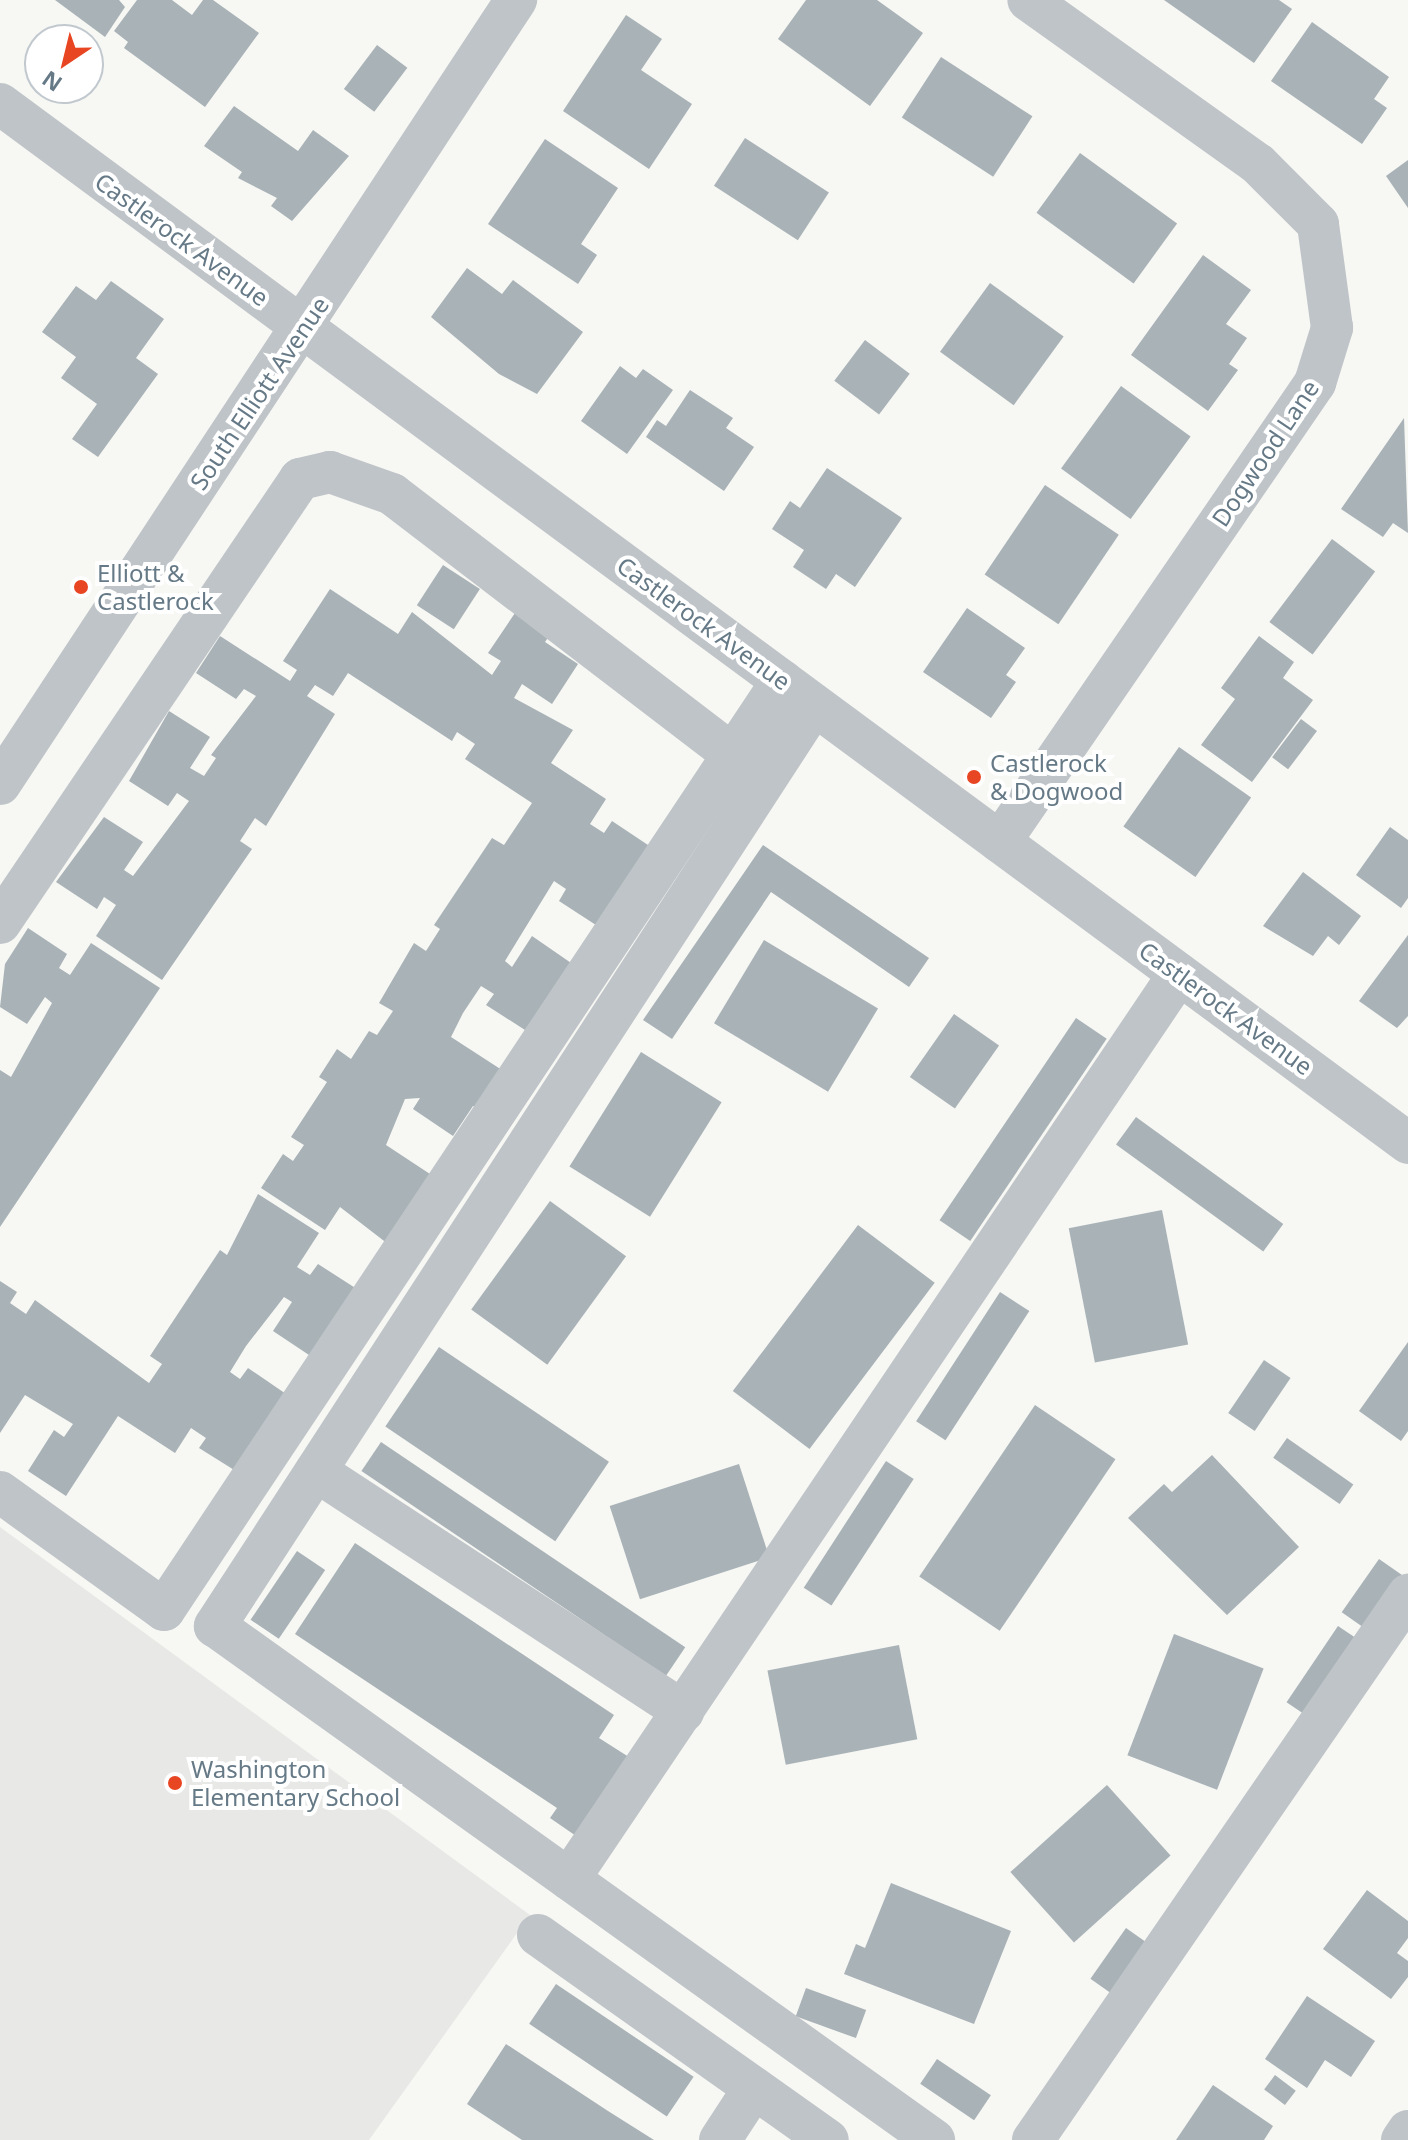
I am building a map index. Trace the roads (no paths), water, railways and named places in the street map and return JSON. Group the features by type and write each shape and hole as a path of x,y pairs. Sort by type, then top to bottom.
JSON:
{"street":[{"name":"South Elliott Avenue","path":"0,784 303,328 516,0"},
{"name":"Dogwood Lane","path":"1000,842 1315,383 1332,328 1318,224 1258,164 1028,0"},
{"name":"Castlerock Avenue","path":"0,104 1408,1143"},
{"path":"0,923 280,500 300,479 330,472 392,494 732,754"},
{"path":"0,1492 164,1610 732,754 798,693"},
{"path":"798,693 316,1471 215,1626 934,2140"},
{"path":"569,1879 1179,974"},
{"path":"316,1471 683,1711"},
{"path":"1033,2140 1408,1595"},
{"path":"538,1935 828,2140"},
{"path":"720,2140 754,2088"},
{"path":"1402,2140 1408,2131"}],"place":[{"name":"Elliott & Castlerock","path":"81,587"},
{"name":"Castlerock & Dogwood","path":"974,777"},
{"name":"Washington Elementary School","path":"175,1783"}]}
